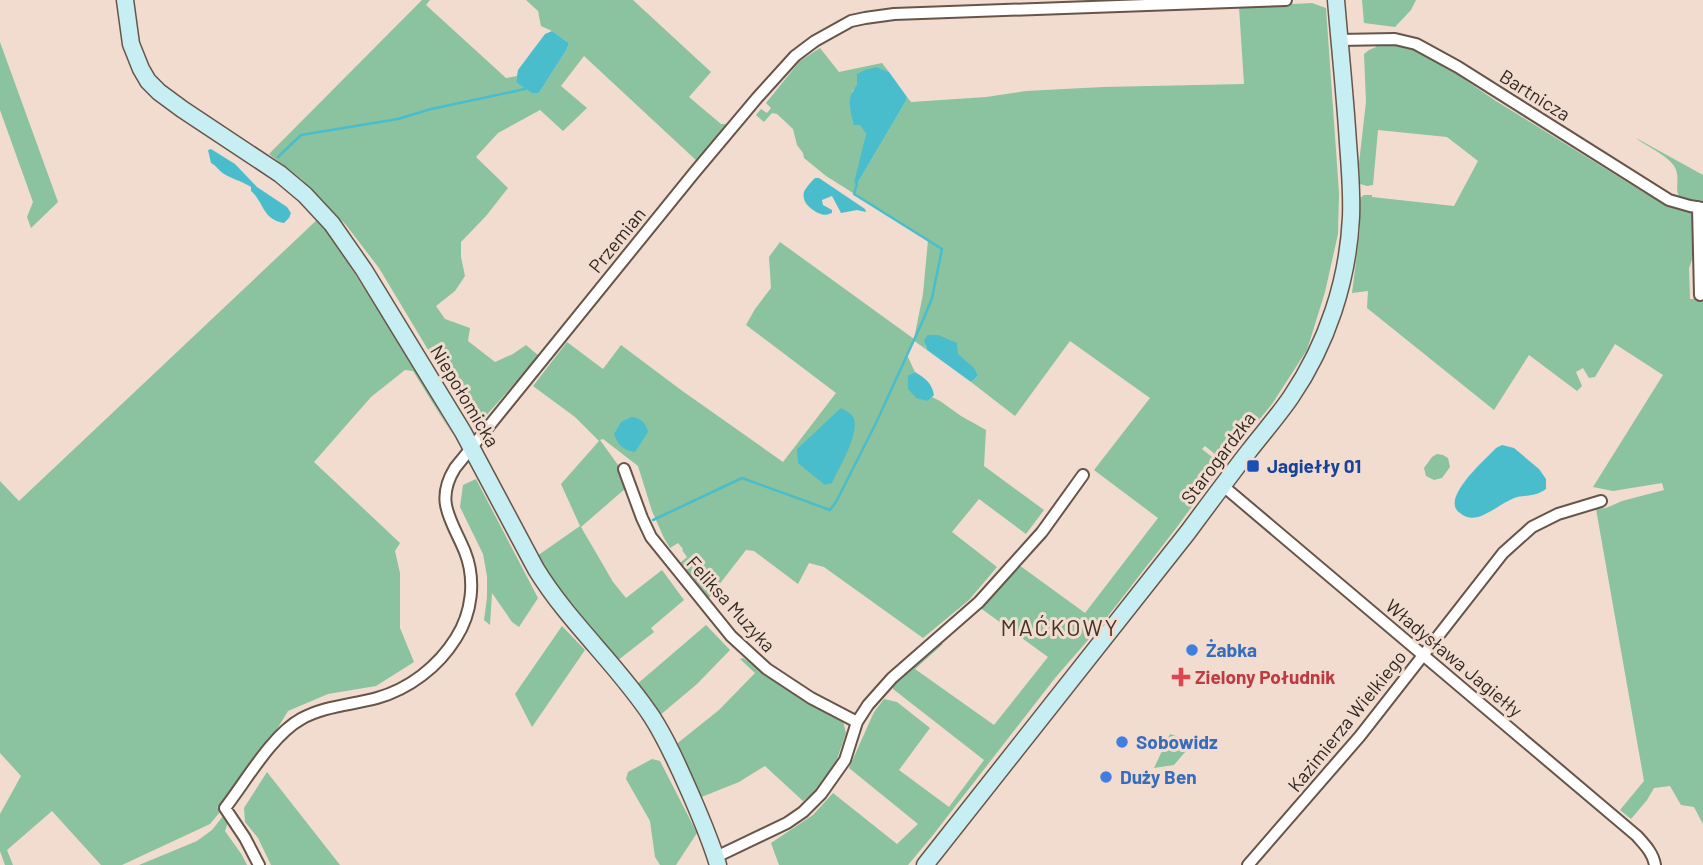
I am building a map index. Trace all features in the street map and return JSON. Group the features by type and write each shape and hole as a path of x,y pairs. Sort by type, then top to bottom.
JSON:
{"main road":[{"name":"Niepołomicka","path":"125,0 131,44 148,81 180,107 280,174 321,211 364,270 472,448 550,591 652,717 678,765 717,861"},
{"name":"Starogardzka","path":"925,865 1291,397 1317,351 1339,293 1351,218 1336,0"}],"street":[{"name":"Przemian","path":"259,865 225,808 275,740 299,720 319,710 377,698 400,689 432,668 455,640 467,613 472,582 465,552 452,527 446,505 444,493 447,480 585,307 757,98 795,56 815,40 865,18 1286,0"},
{"name":"Bartnicza","path":"1339,40 1395,39 1416,44 1458,67 1669,200 1700,207"},
{"path":"1700,207 1700,295"},
{"name":"Feliksa Muzyka","path":"624,469 651,537 731,636 766,669 811,698 857,722"},
{"path":"717,861 787,823 821,794 845,760 857,722 868,705 892,678 979,602 1042,533 1083,475"},
{"name":"Władysława Jagiełły","path":"1222,485 1637,836 1646,845 1655,865"},
{"name":"Kazimierza Wielkiego","path":"1248,865 1351,746 1489,568 1512,544 1532,527 1558,514 1601,501"}],"green space":[{"path":"422,0 430,0 426,5 506,78 517,76 516,82 539,93 569,43 541,26 538,11 526,0 633,0 711,72 689,97 721,124 726,124 698,162 584,56 561,86 587,108 563,131 540,110 498,133 476,157 508,188 461,242 465,276 455,291 436,306 445,319 470,328 468,341 495,362 526,345 539,356 475,428 379,268 346,225 301,179 269,154"},
{"path":"1362,0 1416,0 1411,10 1395,27 1364,23"},
{"path":"1312,3 1326,8 1339,193 1338,234 1325,292 1307,350 1272,404 1226,460 1205,446 1202,449 1222,465 1101,625 1055,678 908,865 779,865 771,843 813,815 833,793 897,844 918,824 849,768 874,712 884,699 897,702 930,728 899,770 949,807 984,760 893,689 893,684 937,645 943,644 915,669 994,725 1048,657 979,607 1019,565 1085,613 1158,518 1094,470 1150,398 1070,341 1015,416 971,382 978,376 961,357 925,345 927,350 913,340 907,355 915,372 908,375 928,401 932,397 940,401 986,430 984,466 1044,510 1026,534 979,499 952,532 997,567 969,600 923,638 824,567 809,563 798,584 754,551 746,550 708,599 680,563 687,557 683,549 678,543 670,548 664,538 652,511 638,466 603,439 600,440 618,465 626,488 581,527 613,582 626,598 662,570 684,600 651,628 654,632 617,661 555,586 537,556 580,526 561,484 599,441 575,417 533,386 567,342 603,369 621,345 783,462 836,393 746,325 771,288 769,257 780,242 914,339 923,294 928,240 826,176 804,158 793,129 777,114 772,113 764,122 756,115 761,109 767,113 771,108 766,103 800,61 820,48 839,72 882,63 889,72 877,67 852,91 860,124 866,134 857,184 907,97 911,102 986,97 1026,91 1244,84 1239,7"},
{"path":"0,42 58,202 31,228 27,217 33,202 0,110"},
{"path":"1376,45 1409,47 1425,54 1643,192 1663,203 1694,211 1697,247 1689,268 1690,299 1703,299 1703,824 1694,807 1681,805 1670,786 1654,788 1631,819 1620,810 1644,781 1596,509 1664,490 1662,483 1613,491 1593,487 1663,375 1615,344 1595,377 1589,378 1583,368 1576,372 1582,386 1577,391 1529,355 1494,410 1367,308 1368,291 1352,293 1360,230 1360,198 1372,195 1454,206 1478,161 1447,137 1378,130 1373,185 1360,184 1359,163 1366,102 1364,54"},
{"path":"1636,138 1703,175 1703,201 1680,198 1674,165"},
{"path":"319,218 405,352 452,434 413,371 405,370 371,397 314,462 400,543 395,551 400,573 400,628 414,662 376,686 328,694 288,711 230,795 217,807 220,812 210,824 122,865 101,865 52,811 7,850 13,865 5,865 0,851 0,814 21,776 0,753 0,481 19,501"},
{"path":"1437,454 1448,458 1450,467 1442,478 1434,480 1426,476 1424,468"},
{"path":"476,479 538,598 519,627 512,622 492,593 490,625 484,620 487,576 483,554 460,507 463,485"},
{"path":"706,625 730,650 697,684 659,716 636,685"},
{"path":"562,626 585,650 532,727 515,694"},
{"path":"743,658 843,721 846,733 837,759 820,788 803,801 765,766 739,782 699,798 674,746 719,710 755,673 740,659"},
{"path":"1170,734 1184,739 1186,751 1174,765 1154,768"},
{"path":"652,759 660,761 697,833 676,865 660,865 655,857 650,821 626,779 628,772"},
{"path":"267,772 340,865 271,865 258,838 245,822 244,808"},
{"path":"224,815 228,822 225,831 247,865 139,865 197,841 212,830"}],"water":[{"path":"552,31 569,43 539,93 532,93 516,82 518,70 545,34"},
{"path":"877,67 889,72 907,97 857,184 854,183 866,134 860,125 854,125 850,99 857,85 857,74"},
{"path":"211,149 235,164 257,187 287,207 291,213 289,218 284,223 271,218 251,191 251,187 224,174 211,163 208,150"},
{"path":"815,178 819,178 866,212 857,210 841,213 832,196 822,200 823,205 832,210 832,213 824,215 814,211 806,203 804,192"},
{"path":"928,335 938,335 957,343 958,354 974,368 978,376 971,382 927,350 924,340"},
{"path":"915,372 932,387 934,395 928,401 916,398 908,389 908,375"},
{"path":"841,408 853,417 854,434 832,483 825,485 798,463 797,449"},
{"path":"631,417 638,418 648,432 635,452 622,446 614,434 621,422"},
{"path":"1502,445 1514,448 1539,469 1546,479 1546,489 1515,498 1478,517 1464,516 1455,507 1455,498 1466,479"}],"waterway":[{"path":"278,157 301,135 398,119 431,109 525,89"},
{"path":"653,520 742,478 830,510 836,502 924,318 932,298 942,249 854,194 857,184"}],"place":[{"name":"Jagiełły 01","path":"1253,466"},
{"name":"Żabka","path":"1192,650"},
{"name":"Zielony Południk","path":"1181,677"},
{"name":"Sobowidz","path":"1122,742"},
{"name":"Duży Ben","path":"1106,777"}],"district":[{"name":"MAĆKOWY","path":"1060,628"}]}
